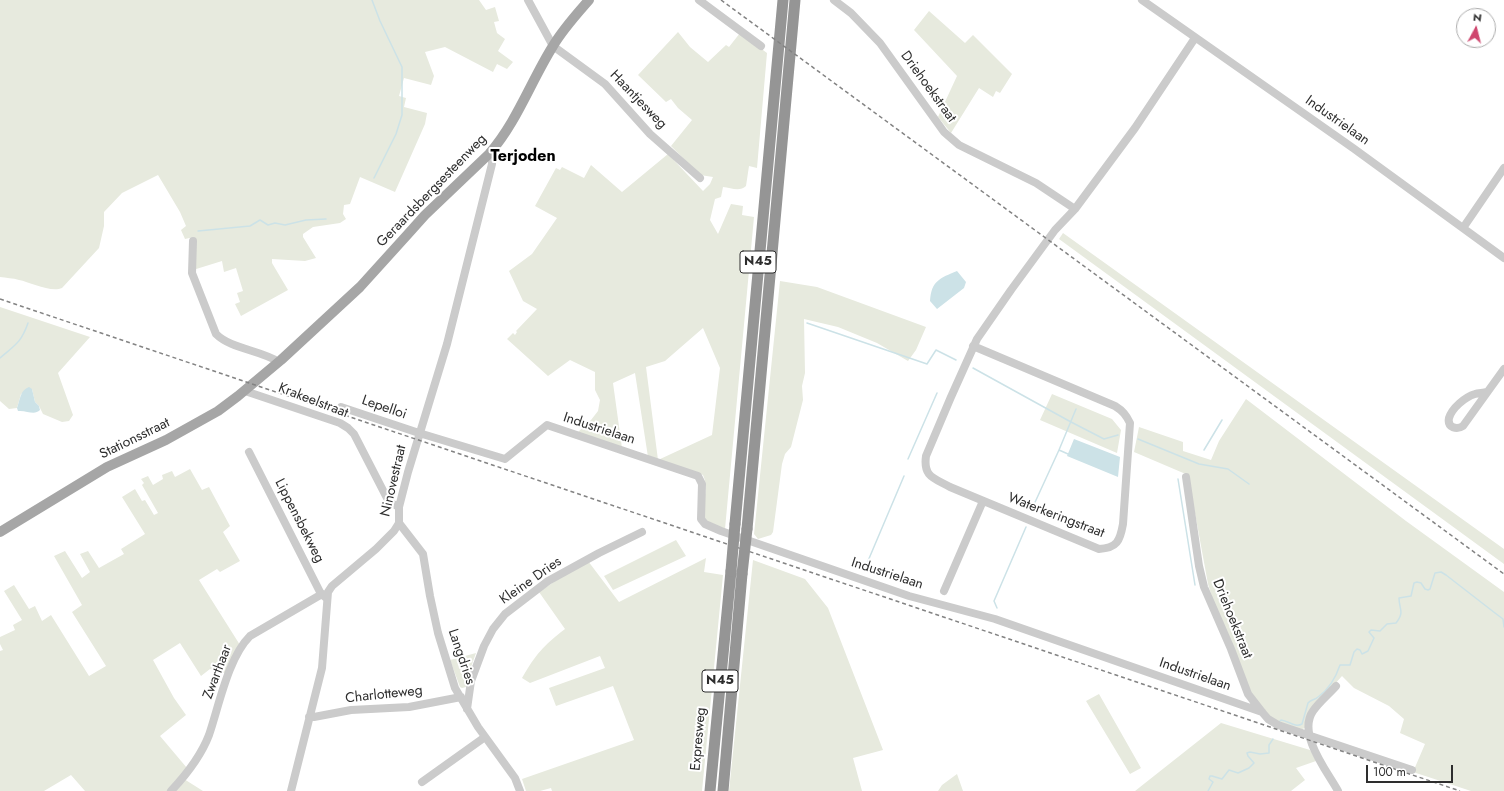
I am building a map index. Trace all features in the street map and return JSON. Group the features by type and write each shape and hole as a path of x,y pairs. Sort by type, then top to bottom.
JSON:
{"highway":[{"name":"Expresweg","path":"710,791 783,0"},
{"name":"Expresweg","path":"723,791 795,0"}],"main road":[{"name":"Geraardsbergsesteenweg","path":"262,376 360,287 425,215 489,154 506,132 553,46 570,22 589,0"},
{"name":"Stationsstraat","path":"0,532 106,467 166,440 196,424 222,408 262,376"},
{"name":"Stationsstraat","path":"0,529 16,522"}],"street":[{"path":"528,0 553,46"},
{"path":"699,0 761,46"},
{"name":"Driehoekstraat","path":"834,0 852,13 880,43 944,132 960,144 1036,183 1075,209"},
{"name":"Industrielaan","path":"1142,0 1353,148 1504,258"},
{"path":"1075,209 1135,128 1195,38"},
{"name":"Haantjesweg","path":"553,46 605,84 650,134 700,178"},
{"name":"Ninovestraat","path":"291,791 322,668 325,597 332,586 376,549 394,531 398,523 399,507 419,434 447,344 474,238 492,164 492,158 489,154"},
{"path":"1463,228 1504,168"},
{"name":"Waterkeringstraat","path":"974,346 1115,406 1123,411 1130,424 1123,524 1121,534 1114,546 1108,549 1098,549 983,501 935,479 928,474 925,466 926,456 950,396 977,339 1055,230 1075,209"},
{"path":"193,241 192,273 216,334 224,341 268,356 279,362"},
{"path":"1487,392 1475,394 1458,406 1449,418 1451,427 1459,429 1464,426 1504,369"},
{"name":"Krakeelstraat","path":"245,390 340,423 348,428 354,434 389,502 399,507"},
{"name":"Lepelloi","path":"341,407 419,434 505,459 547,426"},
{"name":"Industrielaan","path":"547,426 698,476 702,484 701,519 705,524 721,531 909,596 995,619 1262,712"},
{"name":"Lippensbekweg","path":"249,452 325,597"},
{"name":"Driehoekstraat","path":"1186,477 1199,566 1204,587 1231,649 1248,694 1268,719 1278,725 1412,770"},
{"path":"944,591 983,501"},
{"name":"Langdries","path":"398,523 423,554 438,633 455,688 485,737 515,778 520,791"},
{"name":"Kleine Dries","path":"467,709 471,681 484,646 493,629 505,614 548,580 642,532"},
{"name":"Zwarthaar","path":"171,791 196,760 208,737 226,682 243,644 250,636 325,597"},
{"path":"1336,686 1312,711 1308,723 1308,735 1315,751 1338,791"},
{"name":"Charlotteweg","path":"309,717 351,710 409,707 461,697"},
{"path":"422,782 485,737"}],"shaded area":[{"path":"0,0 479,0 486,10 495,7 499,21 494,22 497,33 505,39 498,51 513,62 507,69 497,64 493,72 445,47 425,52 434,76 431,85 404,78 399,96 406,98 404,107 427,113 425,124 395,192 360,177 350,204 344,205 343,214 346,219 340,223 313,227 303,234 303,237 316,258 305,261 272,259 272,263 288,290 241,316 235,304 240,302 237,293 243,291 236,268 224,272 222,261 193,270 194,237 185,239 181,230 186,226 180,212 158,175 122,193 104,212 104,226 99,248 62,288 46,288 17,279 0,277"},
{"path":"929,11 965,43 973,35 1012,74 1000,93 996,91 993,97 979,88 951,133 938,117 957,76 914,30"},
{"path":"678,32 690,47 708,62 726,45 729,47 740,33 767,53 757,168 749,166 746,186 744,188 735,189 723,187 721,197 715,199 710,220 718,234 731,204 743,206 742,215 754,217 725,529 712,525 705,520 702,514 706,484 703,475 648,457 635,373 613,383 622,448 578,432 598,411 600,400 595,390 595,372 570,360 548,376 507,339 513,333 515,335 517,332 516,331 537,309 523,301 509,271 532,254 557,218 535,206 556,168 560,170 562,167 584,178 591,165 622,192 668,154 703,191 710,184 713,177 700,175 671,146 692,120 678,108 671,99 666,102 638,75","holes":["703,328 720,368 712,435 658,460 646,367 665,361"]},
{"path":"1063,233 1504,549 1504,564 1059,239"},
{"path":"957,271 966,282 964,288 937,309 930,301 934,285 941,278"},
{"path":"780,281 817,287 926,327 916,350 908,361 877,343 838,327 804,319 805,373 802,386 803,400 791,447 785,454 782,464 773,532 771,535 758,539 754,534"},
{"path":"0,307 90,337 58,373 73,415 69,421 62,422 43,414 35,402 32,389 21,394 17,408 9,409 0,401"},
{"path":"29,387 32,389 35,402 39,406 40,410 35,413 18,411 17,408 24,390"},
{"path":"1052,394 1112,419 1121,430 1117,453 1040,420"},
{"path":"1246,399 1406,521 1504,592 1504,791 1471,791 1413,772 1425,744 1400,733 1404,719 1389,706 1354,688 1342,676 1317,704 1305,728 1300,730 1275,721 1259,706 1252,695 1213,600 1208,584 1188,475 1134,452 1139,427 1183,442 1183,451 1211,460 1219,441"},
{"path":"1074,439 1120,457 1118,477 1067,456"},
{"path":"190,469 202,490 209,487 230,526 223,532 240,561 220,572 217,569 199,580 240,645 227,674 210,669 201,676 180,643 153,660 174,698 186,715 160,736 187,768 168,791 85,791 71,775 44,791 0,791 0,651 3,650 0,644 0,637 15,630 13,625 22,620 4,591 14,585 29,609 35,606 42,621 51,615 89,676 106,666 72,612 82,605 54,556 65,551 82,578 90,572 80,554 88,551 99,568 124,554 121,549 145,534 122,497 135,489 142,501 145,500 154,515 158,513 142,485 144,483 141,479 148,476 153,485 163,479 162,475 172,471 175,477"},
{"path":"676,540 686,556 613,590 604,576"},
{"path":"706,558 704,572 723,575 702,791 552,791 551,788 540,791 526,791 522,779 634,740 613,686 556,706 549,688 605,668 600,656 530,683 522,678 540,651 565,629 539,592 588,561 619,602"},
{"path":"753,560 805,579 828,608 883,750 853,758 862,791 729,791"},
{"path":"476,653 466,687 462,688 460,687 450,660"},
{"path":"1099,694 1141,768 1130,774 1086,701"},
{"path":"1221,723 1310,750 1316,761 1296,768 1305,780 1291,791 1135,791"},
{"path":"957,774 963,791 938,791 942,785"},
{"path":"184,779 203,791 173,791"}],"waterway":[{"path":"372,0 380,21 402,67 402,115 396,134 374,178"},
{"path":"198,231 250,226 260,220 268,225 275,223 285,225 306,220 326,219"},
{"path":"0,358 20,339 28,323"},
{"path":"807,323 927,364 936,350 956,360"},
{"path":"973,368 1104,439 1118,435"},
{"path":"908,459 937,393"},
{"path":"1059,450 1076,409"},
{"path":"1204,450 1222,420"},
{"path":"1138,439 1199,464 1228,469 1249,484"},
{"path":"1031,511 1059,450 1068,454"},
{"path":"865,568 904,476"},
{"path":"1178,479 1195,585"},
{"path":"997,608 994,601 1026,527"},
{"path":"1279,722 1281,720 1294,725 1302,724 1308,703 1317,698 1328,687 1334,679 1340,665 1350,665 1354,652 1357,649 1360,650 1362,654 1368,651 1374,638 1369,632 1371,630 1380,631 1387,624 1396,623 1401,613 1399,598 1411,596 1414,583 1417,582 1421,583 1425,589 1430,589 1435,573 1441,572 1446,575 1503,619 1504,627"},
{"path":"1208,791 1213,782 1209,779 1210,776 1222,779 1229,770 1238,773 1249,768 1254,763 1247,753 1269,753 1269,745 1273,739"}],"railway":[{"path":"721,0 1504,574"},
{"path":"0,299 1460,791"}],"district":[{"name":"Terjoden","path":"523,157"}]}
